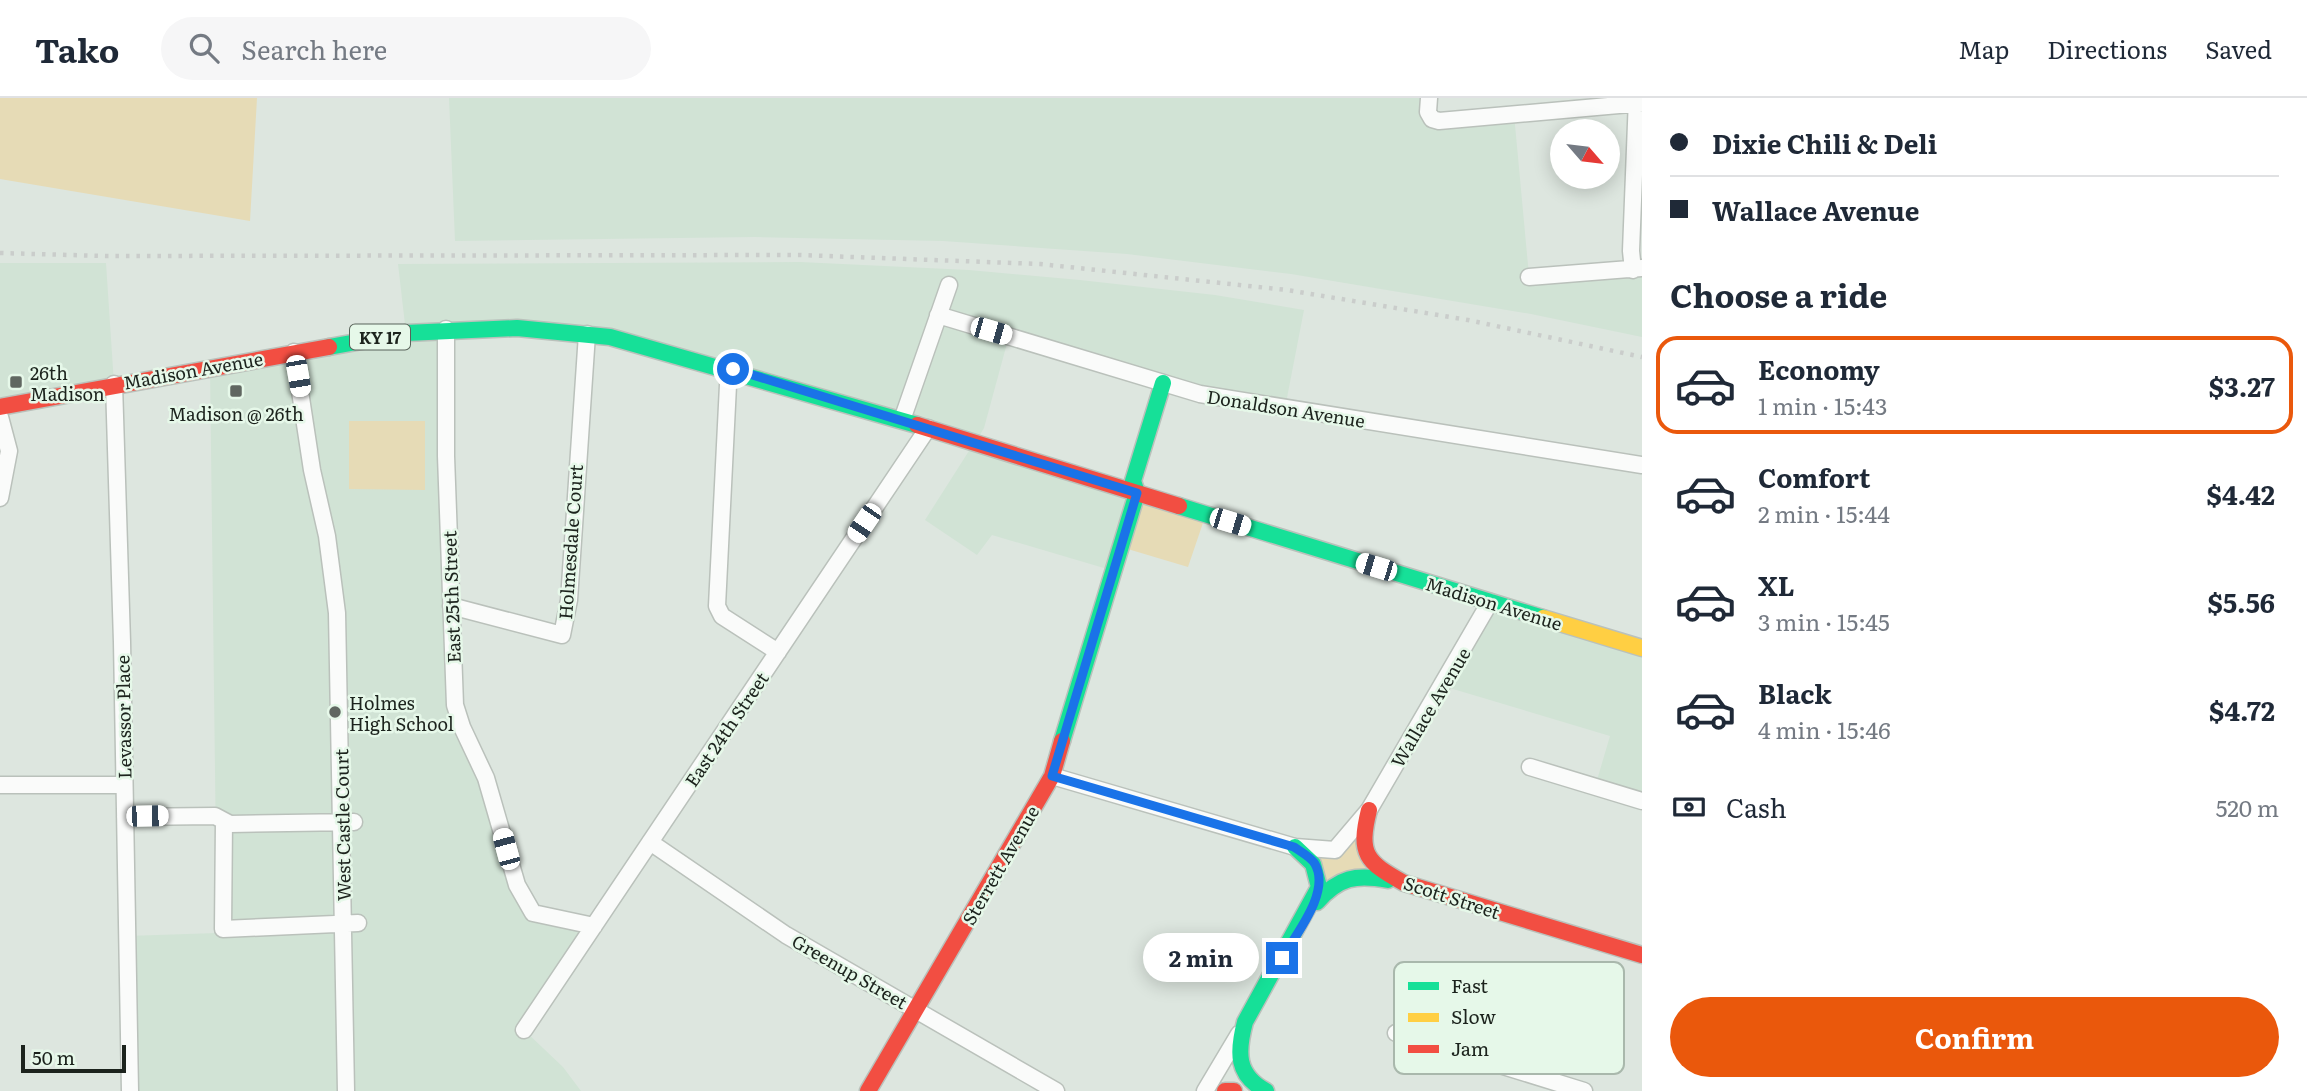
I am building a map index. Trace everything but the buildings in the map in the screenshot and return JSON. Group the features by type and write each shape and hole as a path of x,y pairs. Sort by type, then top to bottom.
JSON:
{"main road":[{"name":"Madison Avenue","path":"0,407 114,384 406,333 446,329 517,328 587,334 653,346 733,369 1642,648"},
{"name":"Sterrett Avenue","path":"868,1091 1052,776 1137,493 1133,481 1163,383"},
{"name":"Scott Street","path":"1369,810 1361,841 1363,856 1372,865 1404,883 1642,955"},
{"path":"1266,1091 1252,1083 1239,1067 1238,1046 1245,1022 1307,915 1319,887 1320,874 1314,861 1294,847"},
{"path":"1307,915 1336,880 1352,875 1404,883"},
{"path":"1226,1091 1234,1091"}],"street":[{"path":"1429,98 1428,111 1432,119 1639,101 1632,213 1637,269 1530,277"},
{"path":"902,420 949,285"},
{"name":"Donaldson Avenue","path":"938,315 1200,394 1642,465"},
{"name":"East 25th Street","path":"446,329 451,606 458,718 486,778 523,901 533,913 594,926"},
{"name":"Holmesdale Court","path":"451,606 562,635 569,600 587,334"},
{"name":"West Castle Court","path":"293,352 312,470 334,577 351,923 346,1091"},
{"path":"733,369 728,385 717,606 722,616 778,652"},
{"name":"Levassor Place","path":"114,384 130,1091"},
{"path":"0,417 9,451 0,498"},
{"name":"East 24th Street","path":"524,1030 928,428"},
{"name":"Wallace Avenue","path":"1369,810 1490,602"},
{"path":"1530,767 1642,801"},
{"path":"1052,776 1294,847 1335,850 1369,810"},
{"path":"0,785 124,785"},
{"path":"125,817 219,818 230,824 348,823"},
{"path":"219,818 223,929 351,923"},
{"name":"Greenup Street","path":"650,842 786,935 1056,1091"},
{"path":"1205,1091 1245,1022"},
{"path":"1530,1074 1584,1091"}],"shaded area":[{"path":"0,98 257,98 250,221 0,179"},
{"path":"449,98 1429,98 1432,119 1514,114 1529,276 1642,268 1642,337 1531,314 1291,274 1127,254 943,241 755,237 455,241"},
{"name":"Holmes High School","path":"800,262 969,270 1080,280 1215,295 1304,310 1285,408 1200,394 1009,336 984,428 975,443 1137,493 1114,571 992,535 977,555 925,520 974,443 653,346 446,329 455,705 523,901 594,926 524,1030 563,1067 581,1091 130,1091 127,936 217,933 210,367 406,333 398,264"},
{"path":"0,263 106,263 114,384 0,407"},
{"path":"349,421 425,421 425,490 349,489"},
{"path":"1137,493 1206,514 1188,567 1121,547"},
{"path":"1490,602 1642,648 1642,801 1595,787 1610,736 1443,686"},
{"path":"1352,833 1369,877 1324,893 1320,850"}],"railway":[{"path":"0,253 105,256 800,255 1040,264 1287,290 1468,320 1642,357"}],"traffic: fast":[{"path":"329,347 406,333 517,328 610,337 917,425"},
{"path":"1062,741 1137,493 1133,481 1163,383"},
{"path":"1179,506 1543,618"},
{"path":"1266,1091 1256,1085 1244,1070 1241,1043 1245,1022 1319,887 1313,864 1295,847"},
{"path":"1317,902 1333,887 1349,879 1366,877 1388,880"}],"traffic: slow":[{"path":"1543,618 1642,648"}],"traffic: jam":[{"path":"0,407 329,347"},
{"path":"917,425 1179,506"},
{"path":"868,1091 1052,776 1062,741"},
{"path":"1369,810 1364,837 1368,855 1381,869 1404,883 1642,955"},
{"path":"1225,1091 1234,1091"}],"place":[{"name":"26th Madison","path":"16,382"},
{"name":"Madison @ 26th","path":"236,391"},
{"name":"Holmes High School","path":"335,712"}],"route":[{"path":"733,369 1137,493 1052,776 1294,847 1314,861 1320,874 1319,887 1307,915 1282,958"}]}
